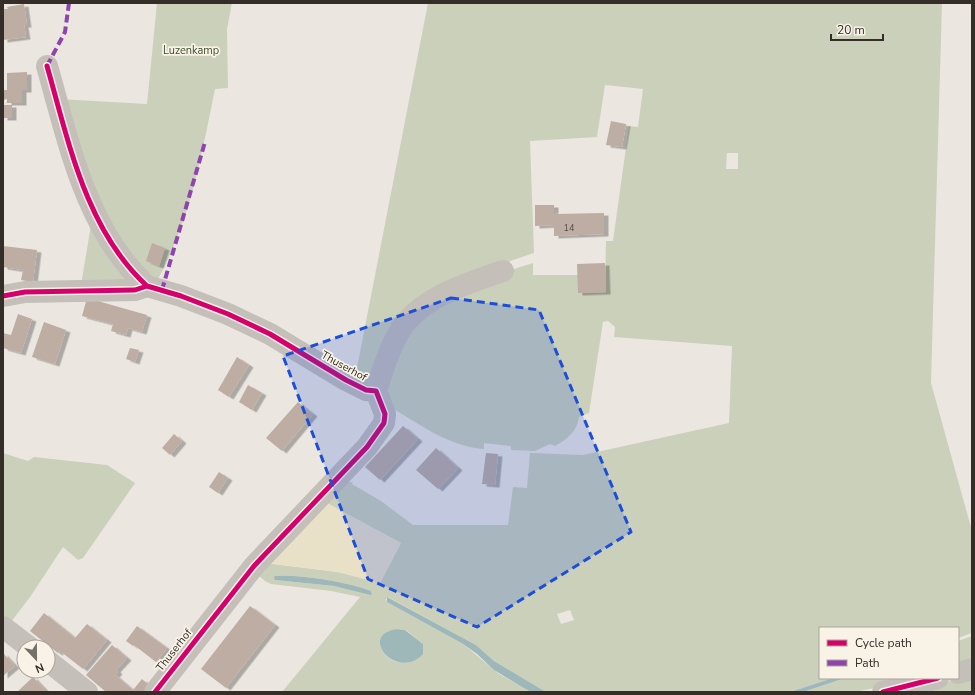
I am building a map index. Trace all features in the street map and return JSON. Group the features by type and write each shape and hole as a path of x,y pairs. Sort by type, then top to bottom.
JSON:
{"street":[{"path":"47,66 77,170 102,229 116,252 132,272 147,286"},
{"name":"Thuserhof","path":"155,692 254,566 367,447 384,423 385,414 376,391 398,332 413,315 436,298 466,283 503,271"},
{"name":"Thuserhof","path":"3,296 25,292 135,290 147,286 181,296 228,314 270,334 346,380 366,390 376,391"},
{"path":"3,627 19,639"},
{"path":"56,667 87,692"},
{"path":"959,673 972,669"},
{"path":"883,692 934,679"}],"highlighted area":[{"path":"451,298 539,310 631,532 477,627 368,579 283,356"}],"green space":[{"name":"Luzenkamp","path":"157,3 232,3 227,29 228,88 215,89 200,162 187,210 169,257 158,279 152,282 111,240 58,99 147,104"},
{"path":"428,3 942,3 931,383 972,531 972,633 959,638 959,627 819,627 819,679 830,679 790,692 546,692 494,661 476,645 388,597 386,599 387,602 463,644 499,674 531,692 282,692 360,597 331,591 271,584 254,572 339,482 353,482 352,484 381,501 413,525 508,525 513,487 527,488 530,453 583,455 729,423 732,346 614,337 615,327 608,321 603,322 589,413 579,417 574,431 564,441 555,446 550,444 535,451 511,450 511,446 484,443 484,449 470,447 432,432 385,404 386,372 391,353 401,334 415,318 432,305 452,293 493,276 533,263 533,275 578,275 578,291 605,290 606,241 613,241 629,126 638,127 643,89 605,85 597,137 530,141 534,253 510,261 509,264 451,286 412,312 389,344 374,383 364,386 357,384 260,324 170,289 171,287 209,300 248,316 355,378","holes":["727,153 738,153 738,169 726,169","323,501 401,543 380,583 338,572 265,563","275,576 310,577 362,588 371,591 372,593 370,595 334,586 275,580","570,610 574,620 561,624 557,614","397,629 406,630 423,644 422,654 412,661 402,663 393,660 385,655 381,647 380,640 385,633"]},
{"path":"91,225 134,282 81,285"},
{"path":"3,453 28,461 34,457 107,465 135,483 83,558 78,560 63,547 30,597 8,626 3,622"},
{"path":"972,636 972,663 959,667 959,641"},
{"path":"972,675 972,692 918,692 918,690"},
{"path":"842,679 914,679 856,692 803,692"}],"sand":[{"path":"323,501 401,543 380,583 338,572 265,563"}],"water":[{"path":"275,576 310,577 337,582 371,591 372,594 370,595 334,586 275,580"},
{"path":"387,597 476,645 494,661 546,692 531,692 522,687 494,670 477,654 463,644 387,602"},
{"path":"397,629 405,630 423,644 423,654 413,661 403,663 393,660 385,654 381,647 380,639 385,633"},
{"path":"830,679 842,679 803,692 790,692"}],"building":[{"path":"24,4 27,25 24,25 26,37 3,40 3,9"},
{"path":"27,72 27,90 22,90 22,103 7,103 7,99 3,100 3,90 7,90 7,73"},
{"path":"3,105 12,105 12,118 3,118"},
{"path":"611,121 626,124 622,147 606,145"},
{"path":"535,205 554,205 554,214 604,213 604,234 554,236 554,225 535,226"},
{"path":"152,243 165,248 159,266 146,261"},
{"path":"3,246 37,250 33,282 21,280 23,270 3,267"},
{"path":"605,263 606,292 578,293 577,264"},
{"path":"87,298 147,315 142,332 128,328 126,335 111,331 113,324 82,316"},
{"path":"18,314 32,319 21,353 3,348 3,333 11,335"},
{"path":"44,322 66,330 55,364 32,357"},
{"path":"130,348 139,350 135,362 126,359"},
{"path":"237,357 249,365 229,397 218,390"},
{"path":"248,385 262,393 252,410 239,402"},
{"path":"298,402 313,414 282,451 266,438"},
{"path":"403,426 418,439 380,480 365,467"},
{"path":"174,434 182,441 170,455 162,448"},
{"path":"436,448 458,468 438,489 416,470"},
{"path":"486,453 498,454 495,485 482,484"},
{"path":"219,472 228,478 218,493 209,487"},
{"path":"250,606 275,625 226,688 201,669"},
{"path":"44,613 75,638 87,624 107,640 83,669 60,651 58,653 56,651 56,639 40,639 30,631"},
{"path":"137,626 167,648 156,662 134,645 133,646 126,641"},
{"path":"112,645 127,658 116,670 118,672 115,675 133,690 142,679 151,687 147,692 106,692 86,675"},
{"path":"3,653 15,666 3,676"},
{"path":"31,679 35,679 46,691 17,692"}],"marked path":[{"path":"47,66 65,32 69,3"},
{"path":"162,290 205,142"}],"cycle path":[{"path":"47,66 72,155 94,212 109,239 126,264 147,286"},
{"path":"3,296 25,292 135,290 147,286 181,296 228,314 270,334 346,380 366,390 376,391 385,414 384,423 367,447 254,566 155,692"},
{"path":"883,692 934,679"}]}
